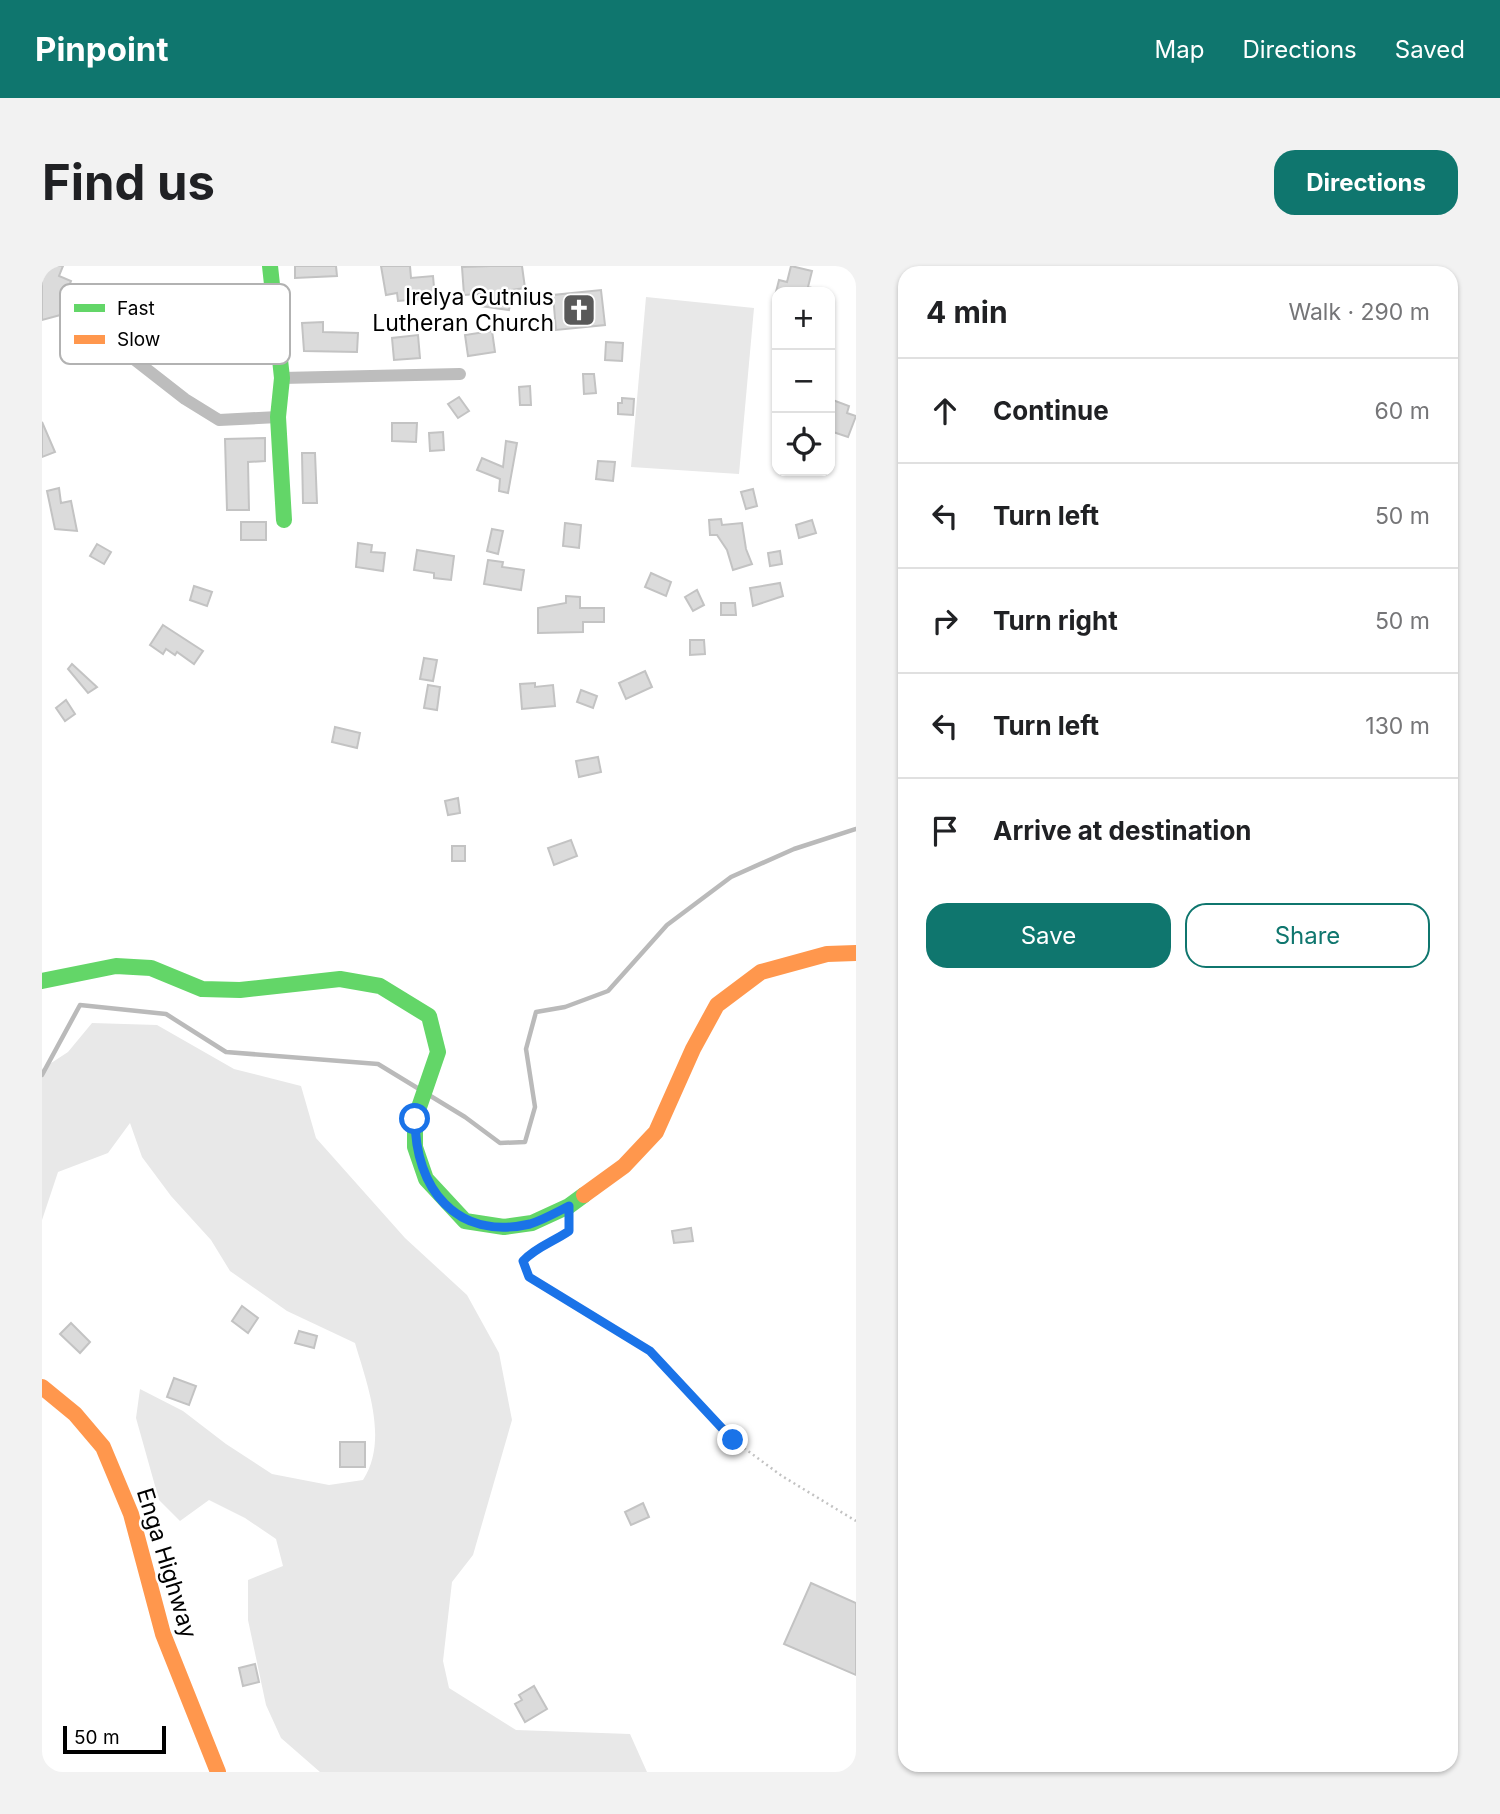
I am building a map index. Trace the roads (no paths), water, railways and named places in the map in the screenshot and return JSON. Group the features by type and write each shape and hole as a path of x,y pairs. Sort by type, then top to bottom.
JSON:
{"street":[{"path":"270,266 272,284"},
{"path":"141,364 219,420 278,417"},
{"path":"280,364 282,378 278,417 284,520"},
{"path":"282,378 460,374"},
{"path":"42,981 116,966 151,968 202,989 240,990 340,979 380,986 429,1016 438,1041 439,1052 415,1119 415,1147 426,1179 465,1221 504,1227 532,1223 569,1206 624,1167 656,1132 693,1049 717,1005 761,972 827,954 856,953"},
{"name":"Enga Highway","path":"42,1387 75,1414 103,1447 131,1514 163,1634 218,1772"}],"waterway":[{"path":"42,1075 80,1005 166,1014 226,1052 378,1064 465,1117 500,1143 525,1142 535,1107 526,1049 536,1012 565,1007 608,991 667,925 731,877 794,849 856,829"}],"place":[{"name":"Irelya Gutnius Lutheran Church","path":"579,310"}]}
